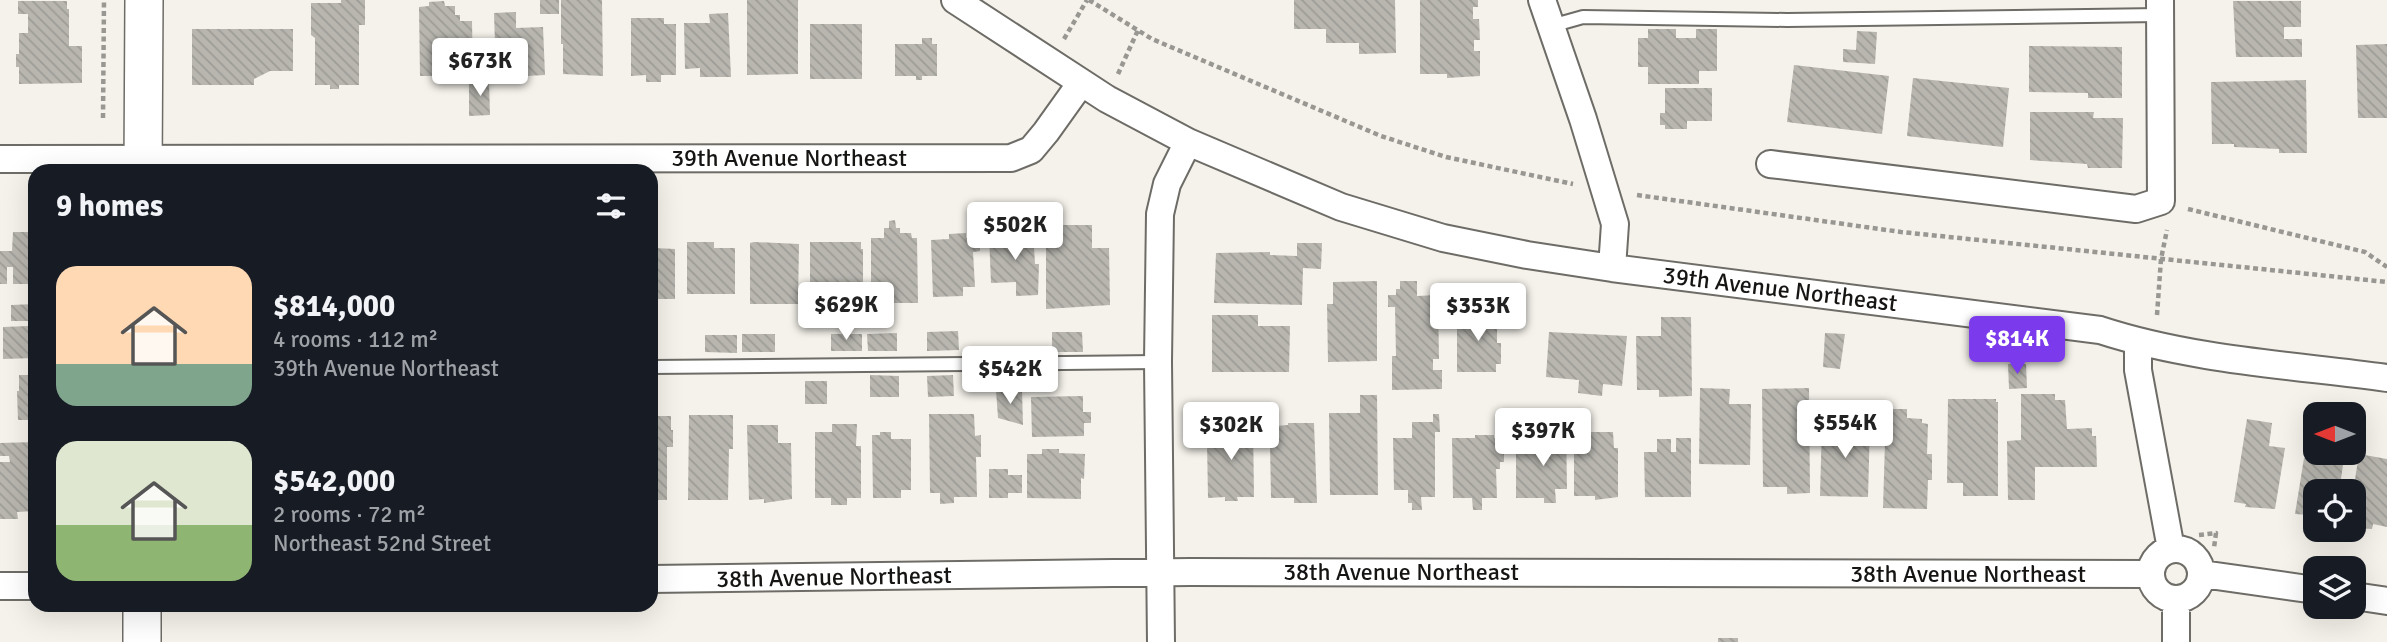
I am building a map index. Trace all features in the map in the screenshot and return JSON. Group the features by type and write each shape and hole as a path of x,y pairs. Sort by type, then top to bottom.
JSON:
{"main road":[{"path":"143,164 144,0"},
{"path":"142,612 142,642"}],"street":[{"name":"39th Avenue Northeast","path":"955,0 1081,83 1188,142 1341,207 1444,238 1527,255 1612,268 2100,330 2175,350 2387,378"},
{"path":"1542,0 1615,224 1612,268"},
{"path":"1770,164 2136,209 2161,201 2160,8"},
{"name":"39th Avenue Northeast","path":"0,159 143,164 1011,158 1031,150 1081,83"},
{"path":"1161,642 1158,362 1160,214 1167,184 1188,142"},
{"path":"2138,342 2138,370 2181,543 2179,548 2193,555 2199,562 2303,587"},
{"path":"2181,543 2157,557 2153,564 2151,574 2154,587 2160,593 2176,600 2192,594 2208,564"},
{"name":"38th Avenue Northeast","path":"658,579 1161,573 2151,574"},
{"path":"0,586 28,586"},
{"path":"2366,598 2387,601"},
{"path":"2176,600 2176,642"}],"lane":[{"path":"1551,26 1583,17 1787,20 2160,8"},
{"path":"658,367 1158,362"}],"path":[{"path":"103,118 104,0"},
{"path":"1062,44 1088,0 1152,39 1381,136 1446,158 1560,182"},
{"path":"1117,76 1138,30"},
{"path":"1647,197 1901,232 2387,282"},
{"path":"2161,201 2365,252 2387,267"},
{"path":"2157,318 2164,246"},
{"path":"2181,543 2216,533 2208,564"}],"building":[{"path":"341,0 365,0 365,25 359,25 359,85 339,85 339,89 330,89 330,85 315,85 315,38 311,35 311,3 341,3"},
{"path":"540,0 559,0 559,14 540,14"},
{"path":"561,0 602,0 603,76 563,74"},
{"path":"747,0 798,0 798,74 747,75"},
{"path":"1294,0 1395,0 1396,53 1359,54 1359,43 1326,43 1326,29 1294,29"},
{"path":"1420,0 1478,0 1478,7 1473,7 1473,19 1479,19 1480,40 1474,40 1474,51 1480,51 1480,76 1447,78 1447,74 1420,74"},
{"path":"18,1 67,1 69,46 82,46 82,83 19,84 16,54 19,54 19,33 28,33 28,14 18,14"},
{"path":"444,1 445,6 455,6 455,15 460,15 460,21 472,21 473,76 464,76 464,82 448,83 448,76 420,76 419,7 429,6 429,2"},
{"path":"2233,1 2301,1 2301,27 2284,27 2284,39 2302,39 2302,57 2236,57"},
{"path":"516,12 516,28 543,27 545,75 513,80 513,76 496,76 494,13"},
{"path":"728,13 731,77 700,77 700,68 685,69 684,23 710,23 709,14"},
{"path":"631,18 664,18 664,24 676,24 676,75 661,75 661,82 646,82 646,75 631,76"},
{"path":"810,24 862,24 862,79 810,79"},
{"path":"192,29 293,29 293,71 270,71 254,79 254,85 192,85"},
{"path":"1648,29 1676,29 1676,38 1696,38 1696,29 1717,29 1717,71 1699,71 1699,84 1648,84 1648,67 1638,67 1638,38 1648,38"},
{"path":"1857,31 1877,32 1875,64 1843,62 1843,49 1856,50"},
{"path":"922,38 932,38 932,44 937,44 937,76 922,76 922,80 916,80 916,76 895,76 895,44 922,44"},
{"path":"2387,44 2387,118 2358,118 2356,45"},
{"path":"2029,46 2122,47 2122,98 2088,98 2088,93 2029,92"},
{"path":"1794,65 1889,76 1882,134 1787,122"},
{"path":"486,75 489,82 490,115 469,116 469,84 478,83 478,76"},
{"path":"1913,78 2009,88 2003,147 1907,136"},
{"path":"2306,80 2307,153 2279,153 2279,149 2212,144 2211,82"},
{"path":"1665,88 1712,88 1712,121 1687,121 1687,129 1665,129 1665,125 1660,125 1660,113 1665,113"},
{"path":"2030,112 2094,112 2093,118 2123,118 2122,168 2088,168 2087,164 2030,160"},
{"path":"895,220 900,233 911,233 912,238 917,238 918,303 892,303 892,284 871,284 871,238 884,238 884,228 889,228 889,221"},
{"path":"1046,225 1092,225 1092,248 1109,248 1110,305 1046,309"},
{"path":"1020,229 1033,229 1035,264 1039,264 1038,295 1016,296 1016,282 991,283 989,235 1020,234"},
{"path":"13,232 28,232 28,284 13,284 13,267 7,267 7,284 0,284 0,251 12,251"},
{"path":"966,233 966,238 980,237 980,251 973,252 975,287 963,287 963,296 933,297 931,240 949,239 949,234"},
{"path":"687,242 714,242 714,248 735,248 735,294 687,294"},
{"path":"810,242 861,242 863,303 810,303"},
{"path":"750,243 799,244 798,304 750,304"},
{"path":"1297,243 1322,243 1321,269 1303,268 1302,305 1214,303 1216,253 1270,252 1270,255 1297,256"},
{"path":"658,248 675,249 675,299 658,299"},
{"path":"1377,281 1377,361 1328,362 1327,304 1333,304 1333,282"},
{"path":"1400,281 1417,281 1417,296 1438,295 1439,359 1433,359 1433,370 1442,370 1442,389 1392,390 1392,356 1396,356 1395,307 1388,307 1388,295 1396,295 1396,289 1400,289"},
{"path":"28,304 28,321 11,321 11,305"},
{"path":"1471,309 1483,309 1483,315 1497,315 1497,343 1501,343 1501,364 1496,364 1496,372 1457,372 1457,314 1471,314"},
{"path":"1212,315 1258,315 1258,326 1290,326 1289,372 1212,372"},
{"path":"1661,317 1691,317 1692,396 1659,397 1659,390 1637,390 1636,336 1661,336"},
{"path":"28,326 28,358 3,359 3,327"},
{"path":"958,331 959,350 927,351 927,332"},
{"path":"1052,332 1082,332 1083,352 1052,352"},
{"path":"1549,332 1627,336 1622,386 1603,384 1602,396 1578,393 1579,380 1546,377"},
{"path":"897,333 897,351 868,351 867,334"},
{"path":"1825,333 1845,334 1840,369 1823,367"},
{"path":"742,334 775,334 775,352 742,352"},
{"path":"831,334 862,334 862,351 831,351"},
{"path":"705,335 737,335 737,353 705,352"},
{"path":"2008,364 2026,364 2027,388 2009,389"},
{"path":"19,375 28,375 28,420 18,420"},
{"path":"870,375 899,376 899,397 870,397"},
{"path":"953,375 954,396 928,397 927,376"},
{"path":"805,381 827,381 827,404 805,404"},
{"path":"1700,388 1730,389 1729,404 1751,404 1750,465 1699,464"},
{"path":"1809,388 1810,493 1787,494 1787,487 1763,487 1762,389"},
{"path":"996,390 1022,390 1023,425 998,418"},
{"path":"2021,394 2055,394 2055,400 2065,400 2067,429 2092,428 2092,436 2096,436 2097,467 2035,467 2035,500 2008,500 2007,441 2021,440"},
{"path":"1360,395 1377,395 1378,495 1330,495 1329,413 1360,413"},
{"path":"1083,396 1083,412 1091,412 1091,423 1084,423 1084,436 1032,437 1031,397"},
{"path":"1948,399 1996,399 1998,402 1998,496 1963,496 1963,483 1947,483"},
{"path":"1886,409 1907,409 1907,418 1922,419 1922,423 1928,424 1927,454 1932,454 1932,480 1928,480 1927,509 1883,508"},
{"path":"929,414 974,414 975,436 981,435 981,457 976,457 977,497 954,497 954,503 940,504 940,493 930,493"},
{"path":"1433,414 1439,414 1440,432 1435,432 1435,497 1421,497 1422,510 1412,510 1412,503 1408,503 1408,490 1394,490 1393,438 1412,438 1412,422 1433,422"},
{"path":"689,415 733,415 728,500 688,500"},
{"path":"658,416 671,416 673,430 673,447 667,447 667,500 658,500"},
{"path":"2247,419 2272,423 2269,446 2285,448 2275,509 2245,507 2246,504 2234,502"},
{"path":"1314,423 1317,503 1294,503 1294,498 1271,498 1270,442 1276,442 1276,426"},
{"path":"1822,423 1870,424 1868,497 1820,496"},
{"path":"832,424 857,424 856,446 861,446 861,498 847,498 847,505 831,505 831,498 815,498 815,432 832,432"},
{"path":"1253,424 1254,497 1237,497 1238,501 1225,501 1225,497 1208,498 1207,441 1212,441 1212,425"},
{"path":"747,425 778,425 778,443 791,443 792,499 764,503 764,499 749,500"},
{"path":"1551,425 1566,425 1567,489 1555,489 1556,503 1544,503 1544,498 1516,498 1516,447 1546,447 1546,437 1560,437 1560,431 1551,431"},
{"path":"880,432 891,432 891,439 911,439 911,490 901,490 901,498 873,498 872,435 880,435"},
{"path":"1589,432 1613,432 1614,448 1618,448 1618,497 1595,500 1595,496 1574,496 1574,443 1589,443"},
{"path":"1475,435 1504,438 1504,462 1500,462 1500,469 1496,469 1497,498 1482,498 1482,510 1473,510 1472,498 1453,498 1452,438 1475,438"},
{"path":"1676,438 1691,438 1691,497 1645,497 1644,452 1657,452 1657,439 1671,439 1671,452 1676,452"},
{"path":"28,442 28,511 17,512 18,519 0,519 0,462 10,462 9,456 0,456 0,443"},
{"path":"1042,449 1085,454 1081,499 1027,498 1027,454 1042,454"},
{"path":"2366,455 2387,459 2387,527 2373,524 2372,529 2366,529 2366,479 2355,479 2357,466 2366,466"},
{"path":"2303,464 2343,466 2341,479 2303,479 2303,515 2295,514"},
{"path":"989,469 1008,469 1008,475 1022,475 1022,493 1008,493 1008,498 989,498"},
{"path":"1718,638 1738,638 1738,642 1718,642"}]}
